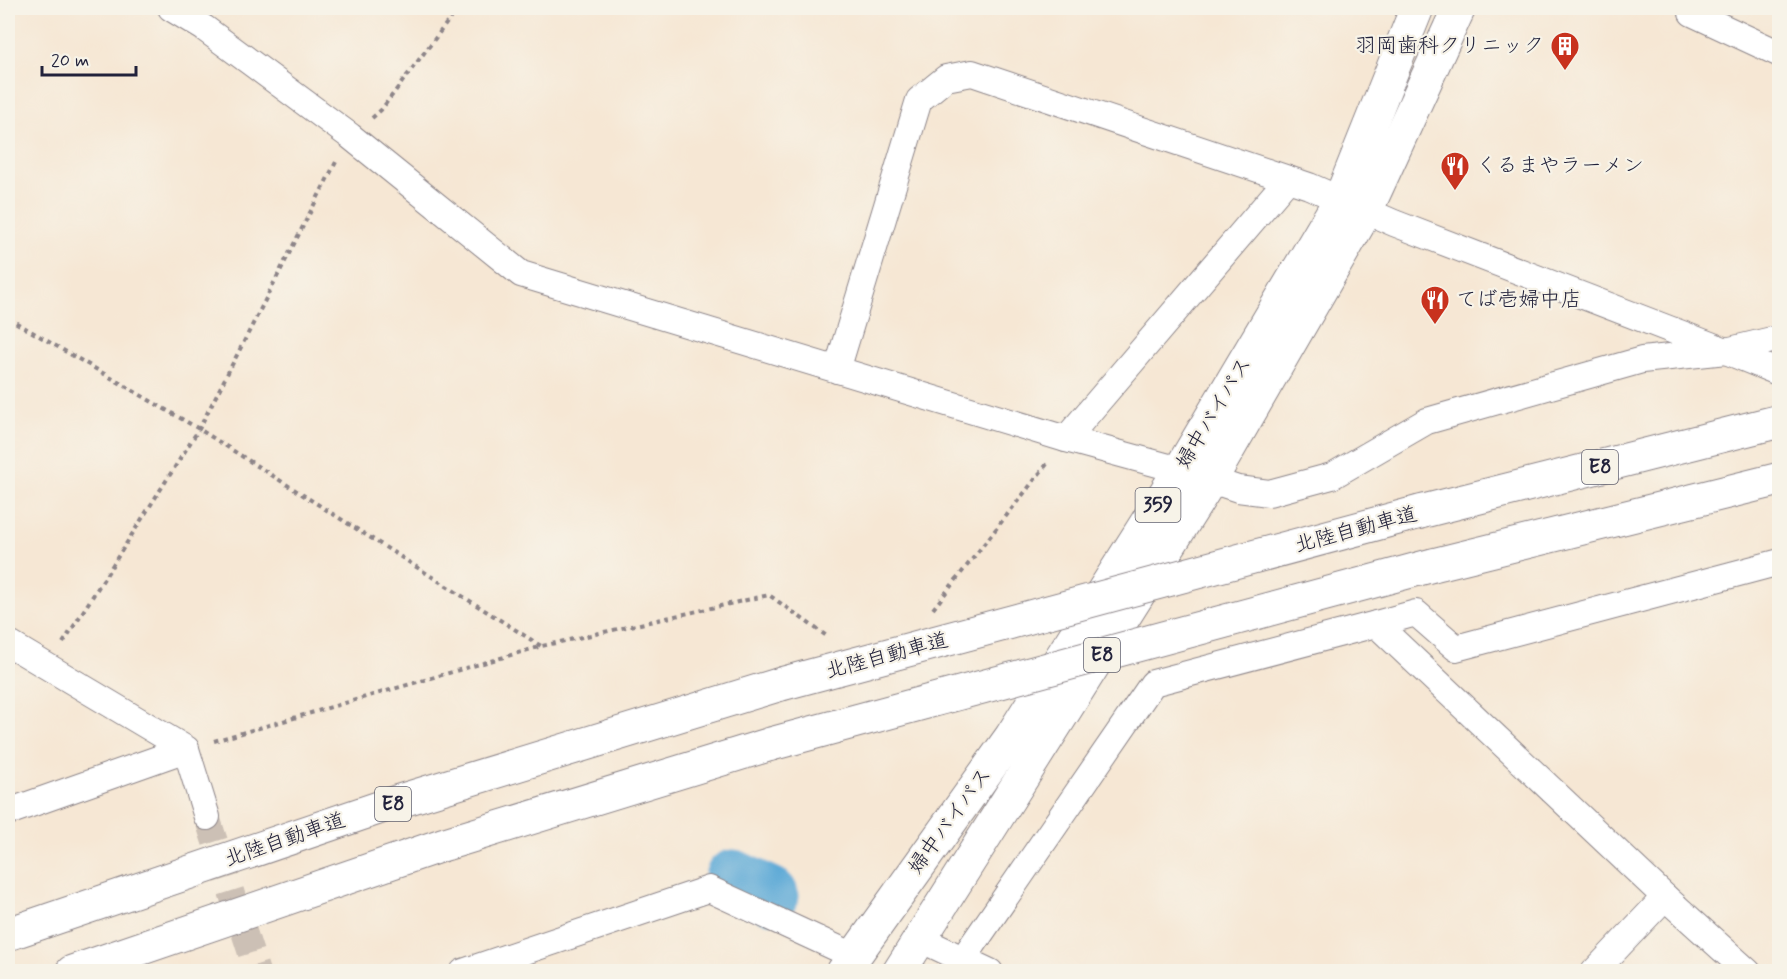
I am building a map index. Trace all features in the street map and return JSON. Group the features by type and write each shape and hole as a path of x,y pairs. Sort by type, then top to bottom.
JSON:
{"highway":[{"name":"婦中バイパス","path":"1353,206 1417,8"},
{"name":"婦中バイパス","path":"899,972 1353,206 1459,8"},
{"name":"北陸自動車道","path":"8,934 396,802 781,684 1420,513 1779,421"},
{"name":"婦中バイパス","path":"849,964 1195,476"},
{"name":"E8","path":"72,972 442,845 771,744 1432,566 1779,479"}],"street":[{"path":"171,8 204,28 350,136 521,274 1238,489 1269,493 1332,476 1426,421 1642,360 1726,351 1779,338"},
{"path":"1698,8 1692,13 1779,54"},
{"path":"837,370 919,100 946,78 972,73 1309,186 1394,223 1779,373"},
{"path":"1066,439 1288,179"},
{"path":"963,959 1153,683 1416,614 1456,648 1779,562"},
{"path":"1376,624 1665,897 1748,972"},
{"path":"8,643 186,750 207,818"},
{"path":"8,812 186,750"},
{"path":"464,972 709,889 849,964"},
{"path":"1594,972 1665,897"},
{"path":"920,939 990,972"}],"path":[{"path":"48,668 199,429 350,136 381,110 458,8"},
{"path":"8,318 199,429 542,646"},
{"path":"923,612 933,609 1066,439"},
{"path":"186,750 542,646 769,595 828,638"}],"waterway":[{"path":"733,878 770,895"}],"tunnel":[{"path":"207,817 257,972"}],"place":[{"name":"羽岡歯科クリニック","path":"1565,72"},
{"name":"くるまやラーメン","path":"1455,192"},
{"name":"てば壱婦中店","path":"1435,326"}]}
